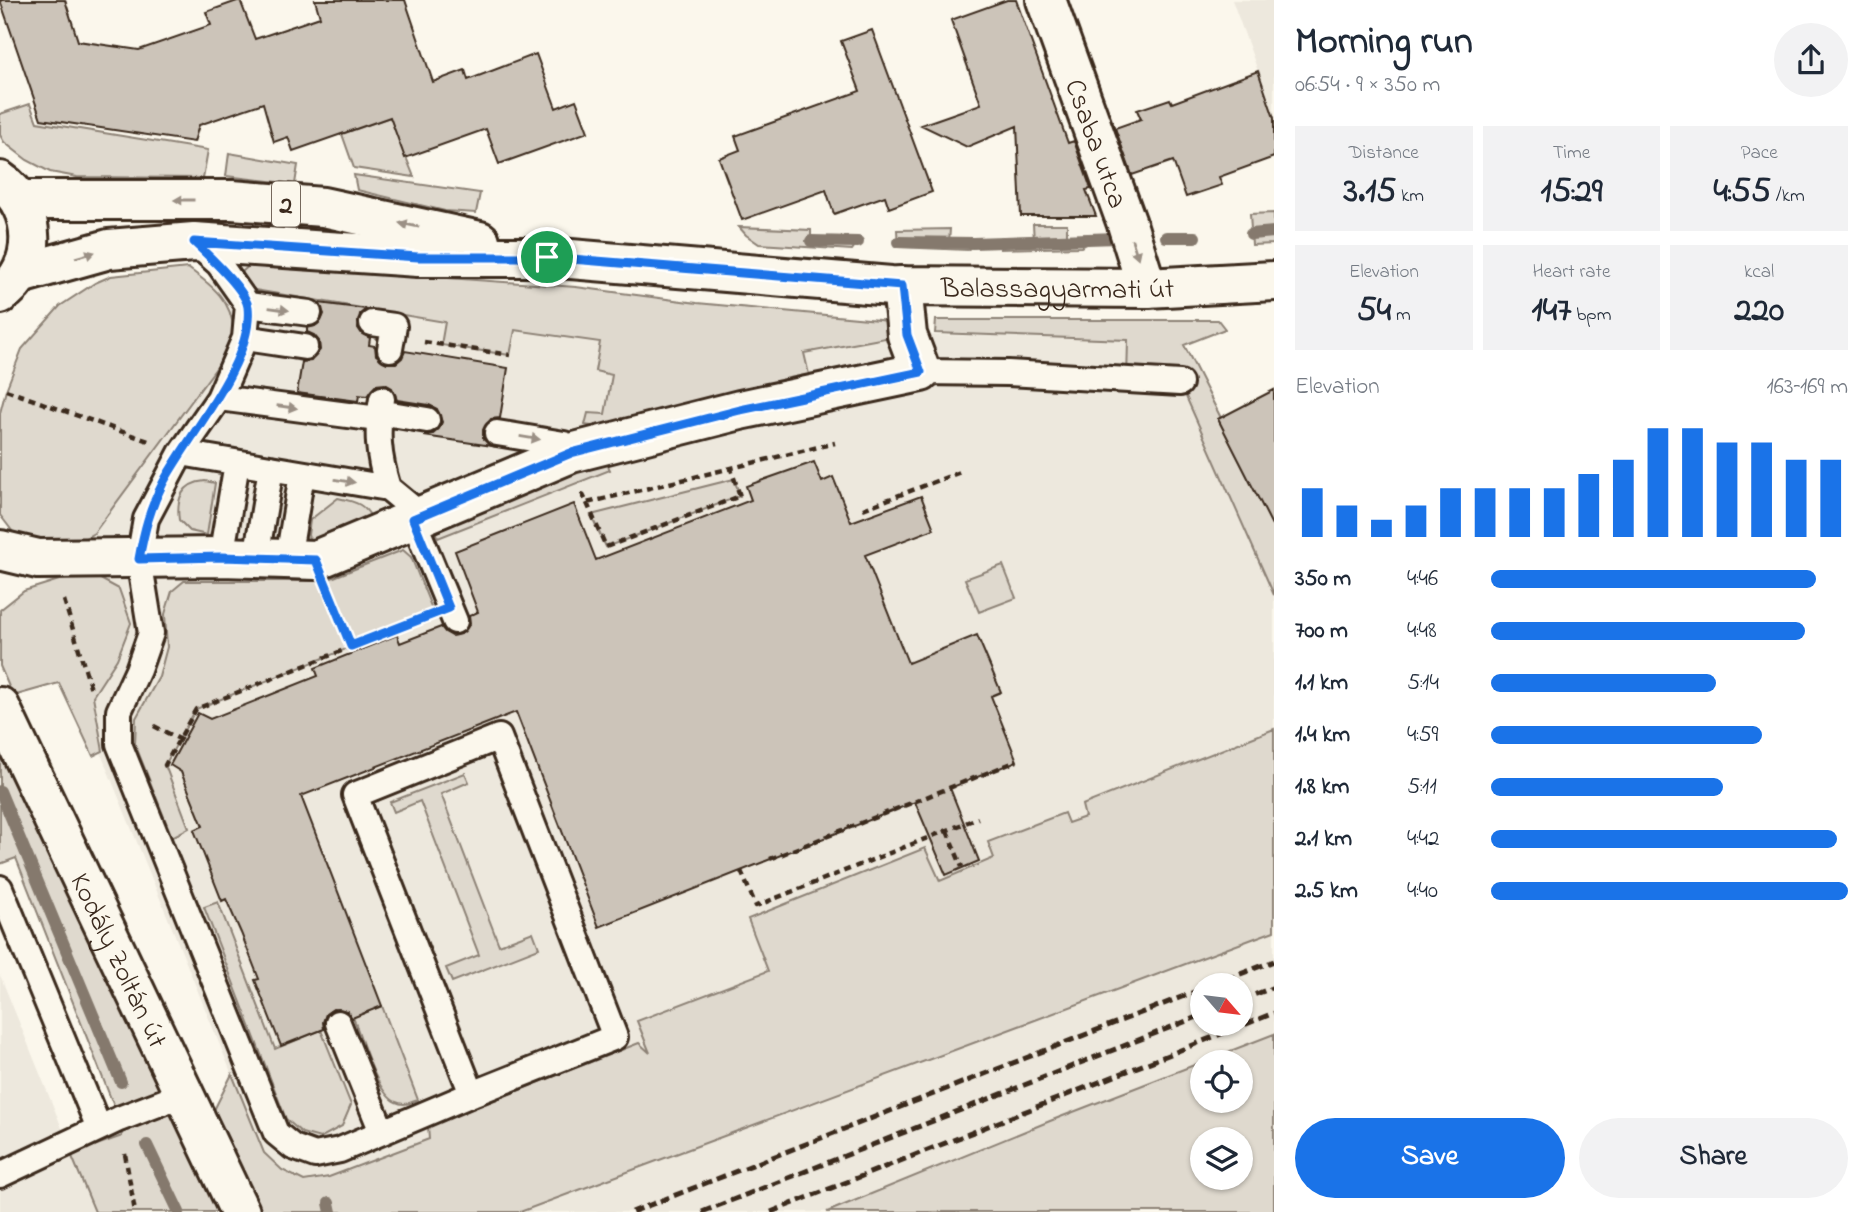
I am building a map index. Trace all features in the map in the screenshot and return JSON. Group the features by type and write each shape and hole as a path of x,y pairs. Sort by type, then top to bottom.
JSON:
{"main road":[{"name":"Csaba utca","path":"1046,0 1123,212 1147,288"},
{"name":"2","path":"10,190 323,207 547,257"},
{"name":"2","path":"6,290 28,256 30,237 27,217 10,190"},
{"name":"2","path":"6,290 109,249 194,242 418,257 547,257"},
{"name":"Balassagyarmati út","path":"547,257 902,286 1147,288 1274,281"},
{"path":"0,550 37,559 270,559 417,518 567,448 921,372 907,335 902,286"},
{"name":"Kodály Zoltán út","path":"0,707 240,1212"}],"lane":[{"path":"194,242 219,264 248,305 245,338 219,398 181,453 146,519 139,559 151,633 119,711 119,744 276,1133 293,1147 315,1155 340,1150 615,1037 499,737 355,795 472,1094"},
{"path":"248,305 309,313"},
{"path":"372,323 394,326 391,343"},
{"path":"245,338 304,347"},
{"path":"921,372 1007,373 1180,383"},
{"path":"219,398 380,410 427,420"},
{"path":"380,410 379,458 388,488 417,518 452,615"},
{"path":"497,433 567,448"},
{"path":"181,453 388,488"},
{"path":"237,463 270,559"},
{"path":"270,559 271,468"},
{"path":"270,559 302,474"},
{"path":"0,888 109,1124"},
{"path":"338,1023 382,1132"},
{"path":"0,1175 109,1124 184,1094"}],"path":[{"path":"391,343 510,355"},
{"path":"6,390 181,453"},
{"path":"587,503 835,443"},
{"path":"581,491 606,547 740,496 731,470"},
{"path":"863,509 963,471"},
{"path":"270,559 352,650"},
{"path":"170,777 165,765 196,709 452,615"},
{"path":"770,859 1017,761"},
{"path":"741,871 756,905 978,818"},
{"path":"947,831 962,867"},
{"path":"109,1124 135,1212"}],"shaded area":[{"path":"1232,0 1274,0 1274,118 1258,71"},
{"path":"30,104 37,122 208,150 203,178 77,177 50,172 27,160 4,142 0,135 0,114"},
{"path":"390,117 414,177 354,168 342,134"},
{"path":"229,153 298,165 295,184 226,176"},
{"path":"354,175 480,193 476,213 445,211 357,190"},
{"path":"1274,213 1274,244 1252,245 1250,214"},
{"path":"1033,224 1067,224 1067,240 1096,239 1081,247 1000,249 1000,242 1034,241"},
{"path":"739,227 811,230 811,241 858,242 852,250 759,244"},
{"path":"950,229 949,242 973,243 968,250 898,247 897,230"},
{"path":"219,264 907,335 1165,337 1274,554 1274,815 329,1177 304,1181 282,1170 264,1153 103,759 38,559"},
{"path":"251,264 576,287 697,303 889,321 896,336 804,353 811,383 609,429 585,425 588,413 605,414 612,375 595,371 600,342 515,330 510,355 441,345 445,322 255,290 242,279 243,271"},
{"path":"188,268 212,287 230,312 233,334 219,364 94,533 69,547 42,545 13,532 0,515 0,413 22,349 60,306 95,283 111,276"},
{"path":"936,320 1218,320 1225,329 1184,345 1221,418 1218,419 1274,528 1274,595 1180,383 1127,380 1128,340 935,333"},
{"path":"605,459 610,470 438,538 434,530"},
{"path":"734,479 740,496 606,547 591,515"},
{"path":"205,481 215,483 207,535 190,531 179,520 178,512 182,493 191,485"},
{"path":"338,498 360,505 374,522 311,545 308,535 310,520"},
{"path":"403,550 411,557 434,614 196,709 165,765 189,828 172,837 135,744 136,718 159,677 167,647 165,614 172,591 184,581 324,581"},
{"path":"1003,565 1016,598 979,612 965,579"},
{"path":"93,575 119,589 131,623 117,659 93,696 103,751 93,756 59,683 13,696 0,666 0,610 24,591 59,580"},
{"path":"1274,729 1274,931 520,1212 262,1212 214,1110 232,1074 264,1153 282,1170 304,1181 329,1177 429,1139 428,1126 639,1043 650,1053 637,1021 768,971 748,919 925,848 940,881 994,858 988,842 1064,813 1068,823 1085,817 1082,805"},
{"path":"0,742 237,1212 95,1212 71,1154 122,1136 119,1119 16,858 0,864"},
{"path":"465,773 469,782 441,794 499,945 533,932 539,948 452,982 446,968 479,955 420,801 394,812 390,802"},
{"path":"218,902 275,1049 321,1030 351,1105 342,1126 320,1138 302,1133 286,1119 204,907"},
{"path":"1274,931 1274,1034 1233,1050 1190,1050 1190,1067 827,1212 520,1212"},
{"path":"0,975 96,1212 0,1212"},
{"path":"382,1006 418,1100 410,1103 396,1102 382,1089 353,1017"},
{"path":"1274,1034 1274,1212 827,1212 1190,1067 1190,1113 1253,1113 1253,1050 1233,1050"}],"building":[{"path":"0,0 65,0 78,41 139,50 211,25 206,12 240,0 255,39 320,17 315,0 405,0 433,82 465,70 468,80 536,54 556,108 576,100 588,132 499,164 486,129 405,158 390,117 293,151 288,137 274,142 263,103 199,125 194,142 41,119"},
{"path":"1007,0 1016,0 1068,143 1074,141 1091,189 1086,190 1096,216 1021,216 1017,126 967,147 921,125 981,104 951,20"},
{"path":"872,30 932,192 889,208 885,196 834,214 826,190 742,220 719,158 740,150 735,136 860,91 841,41"},
{"path":"1258,71 1274,118 1274,157 1219,177 1222,185 1186,197 1173,161 1132,175 1115,128 1141,119 1137,110 1170,99 1172,103"},
{"path":"319,303 366,309 360,314 358,328 370,338 369,345 375,346 376,355 387,363 396,363 405,351 508,368 500,418 491,419 483,430 483,439 492,446 424,436 439,429 442,422 437,409 429,405 397,400 392,388 385,384 376,385 367,396 359,395 358,401 297,393 302,362 311,361 320,350 319,341 307,332 307,328 315,326 324,314"},
{"path":"1274,390 1274,529 1218,419"},
{"path":"814,462 822,482 833,477 851,522 921,496 934,529 865,555 908,663 977,635 1001,692 991,696 1017,761 950,788 979,861 946,875 915,802 599,927 516,712 301,796 382,1006 352,1018 347,1011 333,1009 326,1014 324,1029 281,1046 255,980 259,979 241,933 226,899 222,901 194,830 203,826 181,772 170,765 198,713 210,719 318,676 315,668 397,635 400,643 441,627 452,636 461,634 470,624 469,616 478,612 455,551 574,504 596,560 751,500 746,486"}],"waterway":[{"path":"1251,234 1274,232"},
{"path":"1166,237 1195,237"},
{"path":"898,242 973,243 1117,238"},
{"path":"811,241 858,242"},
{"path":"0,791 121,1082"},
{"path":"147,1145 179,1212"},
{"path":"329,1203 331,1212"}],"railway":[{"path":"1243,973 1274,961"},
{"path":"1253,995 1274,987"},
{"path":"632,1212 1190,994"},
{"path":"771,1212 1274,1013"},
{"path":"702,1212 1190,1020"}],"route":[{"path":"194,242 418,257 547,257 902,286 907,335 921,372 740,410 571,453 413,519 449,608 351,646 316,560 221,557 139,559 146,519 181,453 219,398 245,338 248,305 219,264 194,242"}]}
